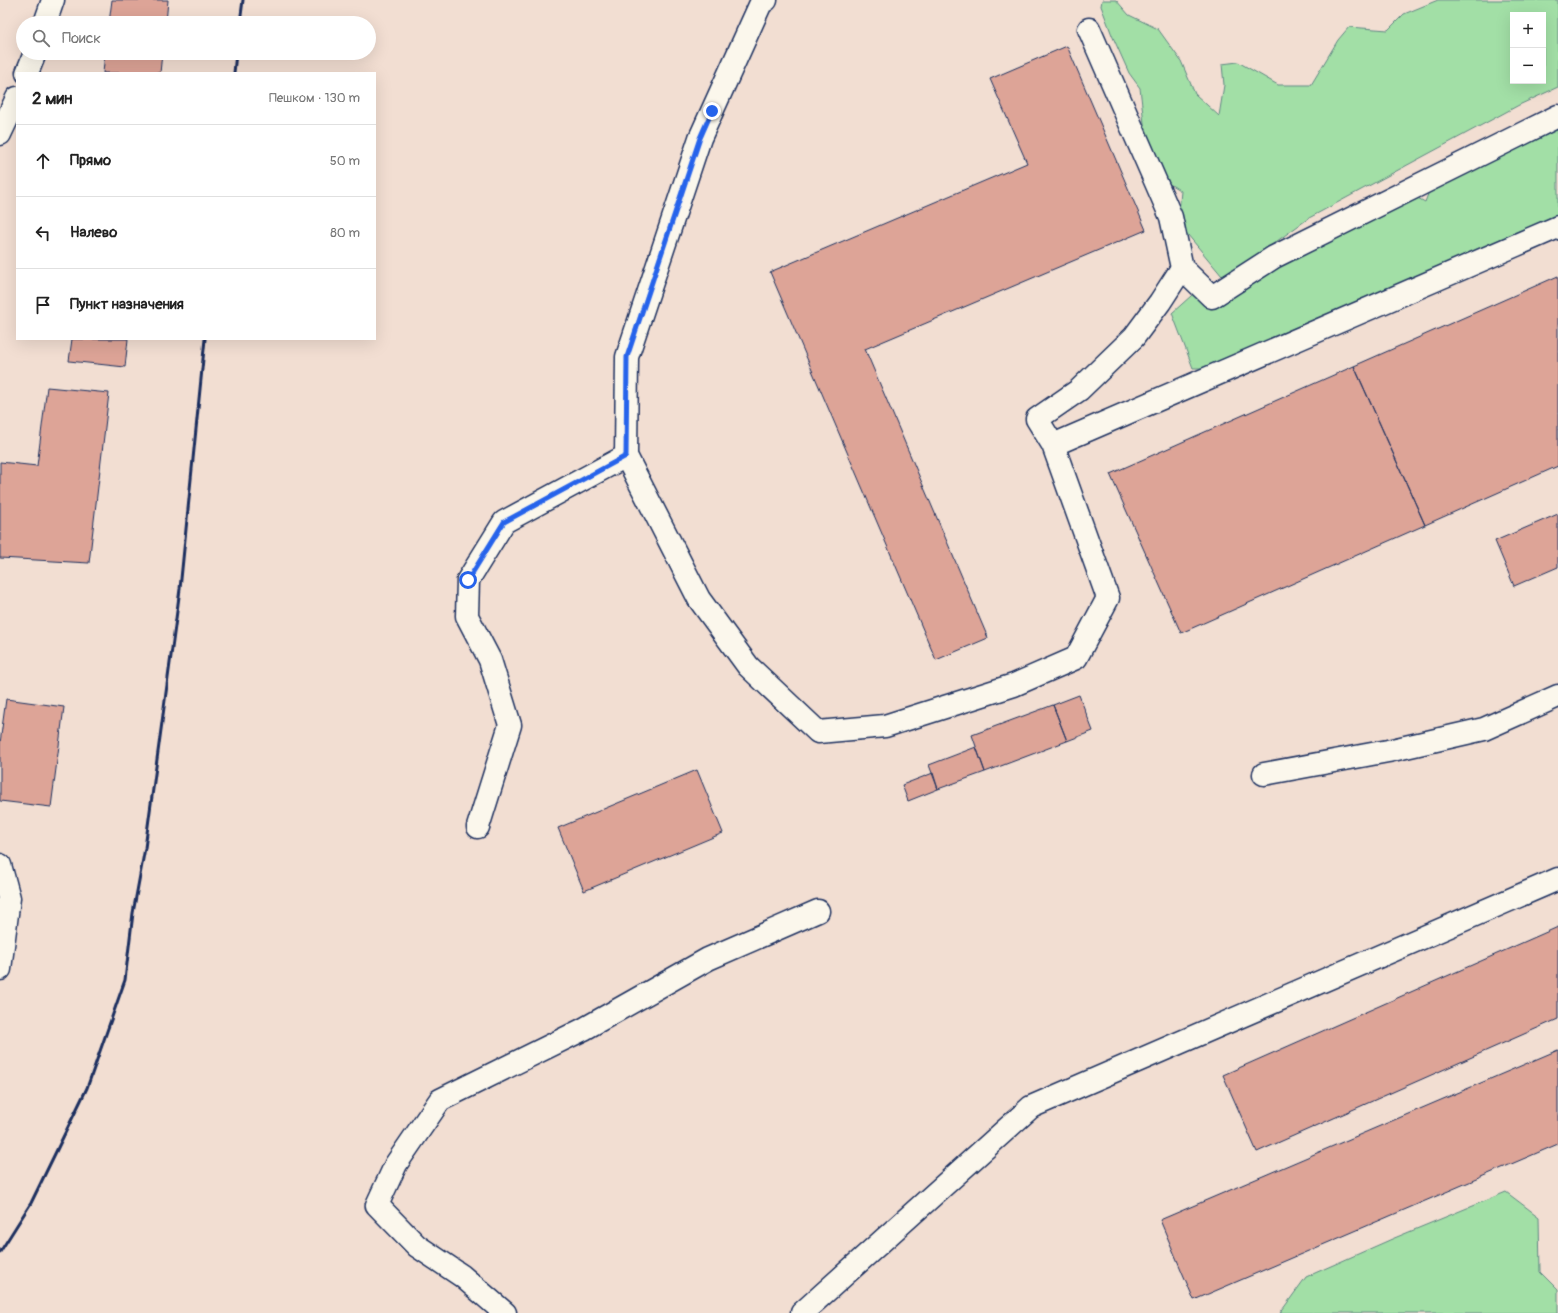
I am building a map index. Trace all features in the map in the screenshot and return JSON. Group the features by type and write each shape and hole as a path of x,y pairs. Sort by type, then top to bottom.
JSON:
{"lane":[{"path":"47,16 53,0"},
{"path":"766,0 761,3 700,138 627,357 626,456 699,599 748,666 818,732 884,726 1014,685 1076,658 1108,598 1053,445 1038,419 1079,390 1134,337 1160,302 1182,268"},
{"path":"1089,29 1171,217 1182,268 1212,297 1274,257 1558,116"},
{"path":"28,72 33,60"},
{"path":"0,134 16,100"},
{"path":"1053,445 1558,227"},
{"path":"478,827 510,725 490,660 467,616 468,580 504,522 626,456"},
{"path":"1264,774 1388,751 1484,729 1558,696"},
{"path":"0,865 9,898 0,969"},
{"path":"802,1313 1031,1107 1558,879"},
{"path":"505,1313 462,1276 417,1246 377,1206 396,1164 440,1100 584,1028 708,959 818,911"}],"green space":[{"path":"1102,0 1116,0 1129,15 1158,29 1181,61 1195,94 1219,116 1224,85 1222,64 1238,62 1278,85 1311,85 1338,40 1349,27 1388,30 1404,14 1438,0 1558,0 1558,87 1519,105 1309,218 1237,270 1222,276 1178,223 1181,191 1158,177 1144,148 1144,123 1140,88 1129,73 1101,6"},
{"path":"1558,112 1558,225 1212,368 1193,368 1172,313 1201,287 1237,289 1336,225 1403,190 1425,202 1438,168"},
{"path":"1506,1192 1539,1217 1540,1272 1558,1290 1558,1313 1280,1313 1306,1277 1392,1239"}],"building":[{"path":"112,0 168,0 167,16 110,16"},
{"path":"1067,46 1146,230 865,349 988,638 936,660 770,272 1027,163 990,79"},
{"path":"104,60 161,60 160,72 103,72"},
{"path":"1558,276 1558,466 1425,525 1354,366"},
{"path":"72,340 128,340 125,367 69,361"},
{"path":"1354,366 1425,525 1181,633 1110,474"},
{"path":"47,387 109,393 89,563 0,558 0,462 37,466"},
{"path":"1558,514 1558,567 1514,586 1495,541"},
{"path":"1079,695 1093,731 1067,741 1053,705"},
{"path":"6,699 64,707 51,807 0,801 0,743"},
{"path":"1053,705 1067,741 985,772 972,735"},
{"path":"976,747 985,772 938,789 929,765"},
{"path":"697,770 723,833 584,891 558,828"},
{"path":"933,773 938,789 908,801 902,785"},
{"path":"1558,927 1558,1019 1257,1152 1223,1075"},
{"path":"1558,1050 1558,1144 1194,1300 1160,1220"}],"railway":[{"path":"241,16 243,0"},
{"path":"234,72 235,60"},
{"path":"0,1252 31,1203 87,1088 125,980 133,913 145,848 180,589 205,340"}],"route":[{"path":"468,580 504,522 626,456 627,357 700,138 712,111"}]}
